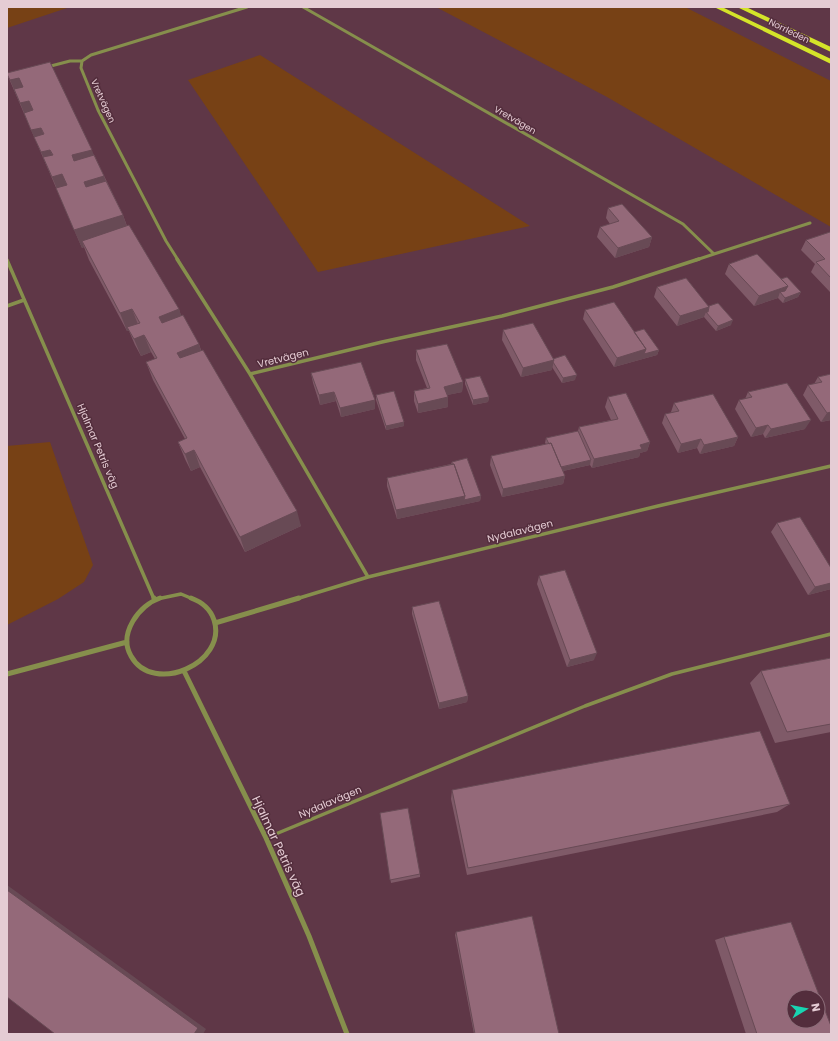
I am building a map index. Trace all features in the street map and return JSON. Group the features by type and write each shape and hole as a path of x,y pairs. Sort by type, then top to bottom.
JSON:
{"highway":[{"name":"Norrleden","path":"717,7 831,62"},
{"name":"Norrleden","path":"740,7 831,50"}],"street":[{"path":"47,67 70,61 82,61 91,54 246,7"},
{"name":"Vretvägen","path":"303,7 683,224 714,254"},
{"name":"Vretvägen","path":"82,61 81,68 98,110 166,241 250,374 368,577"},
{"name":"Vretvägen","path":"250,374 382,342 509,314 613,287 810,223"},
{"name":"Hjalmar Petris väg","path":"7,260 155,600"},
{"path":"7,306 24,300"},
{"name":"Nydalavägen","path":"215,623 368,577 658,506 831,466"},
{"path":"181,594 193,597 204,603 211,612 215,623 216,634 209,650 196,664 184,671 171,674 157,674 145,670 136,663 129,653 127,642 128,629 134,618 144,607 155,600 181,594"},
{"path":"7,674 127,642"},
{"name":"Hjalmar Petris väg","path":"184,671 266,838 309,936 348,1034"}],"lane":[{"name":"Nydalavägen","path":"266,838 584,706 672,674 831,634"}],"shaded area":[{"path":"7,7 70,7 7,28"},
{"path":"436,7 685,7 831,81 831,227 607,97"},
{"path":"260,55 530,226 318,272 188,80"},
{"path":"50,442 93,565 84,582 58,599 7,625 7,446"}],"building":[{"path":"50,62 92,150 72,155 74,161 94,155 104,176 84,182 86,187 106,181 123,215 74,230 56,188 67,185 62,174 52,177 43,157 53,155 50,150 41,152 34,137 44,134 41,128 31,130 24,113 33,110 29,101 20,103 14,89 23,87 19,78 10,80 7,74"},
{"path":"622,204 652,237 618,248 600,227 619,221 608,208"},
{"path":"129,225 179,309 159,317 162,323 183,315 199,344 177,353 180,358 203,350 297,511 240,537 194,450 185,454 178,442 187,438 146,362 157,358 144,335 134,339 127,327 140,323 132,309 120,313 82,241"},
{"path":"830,232 831,278 816,262 825,259 806,240"},
{"path":"757,254 788,286 759,296 729,264"},
{"path":"787,277 801,292 785,298 780,292 785,291 788,286 781,279"},
{"path":"686,278 709,307 680,316 657,287"},
{"path":"614,302 646,349 617,358 585,310"},
{"path":"718,303 733,320 718,326 706,312 708,312 709,306"},
{"path":"533,323 554,360 523,368 503,330"},
{"path":"644,329 659,350 644,354 646,349 634,332"},
{"path":"447,344 463,382 444,387 448,397 418,404 414,391 430,388 416,350"},
{"path":"565,355 577,375 563,378 553,362 553,359"},
{"path":"361,362 375,400 340,408 334,392 319,395 311,373"},
{"path":"831,374 831,412 827,413 808,385 822,382 818,377"},
{"path":"480,376 489,397 473,400 465,379"},
{"path":"787,383 811,420 771,429 768,425 756,428 739,400 752,397 748,392"},
{"path":"394,391 404,422 386,426 376,395"},
{"path":"626,393 650,442 640,445 642,449 594,459 579,427 618,419 608,397"},
{"path":"713,394 738,437 704,445 701,439 681,444 665,414 679,411 674,403"},
{"path":"578,431 591,460 561,467 551,443 549,444 546,438"},
{"path":"551,443 565,476 503,489 491,456"},
{"path":"467,458 481,496 464,500 465,496 452,462"},
{"path":"454,464 465,496 396,510 387,478"},
{"path":"800,517 831,568 831,583 815,587 777,523"},
{"path":"565,570 597,653 570,660 539,576"},
{"path":"439,601 468,696 439,703 412,607"},
{"path":"831,658 831,724 787,732 761,671"},
{"path":"760,731 790,804 468,868 452,790"},
{"path":"408,808 420,874 390,880 380,813"},
{"path":"7,890 198,1028 194,1034 55,1034 7,997"},
{"path":"532,916 559,1034 475,1034 456,932"},
{"path":"791,922 817,989 786,989 786,1029 826,1029 826,1013 831,1026 831,1034 757,1034 724,937"}]}
